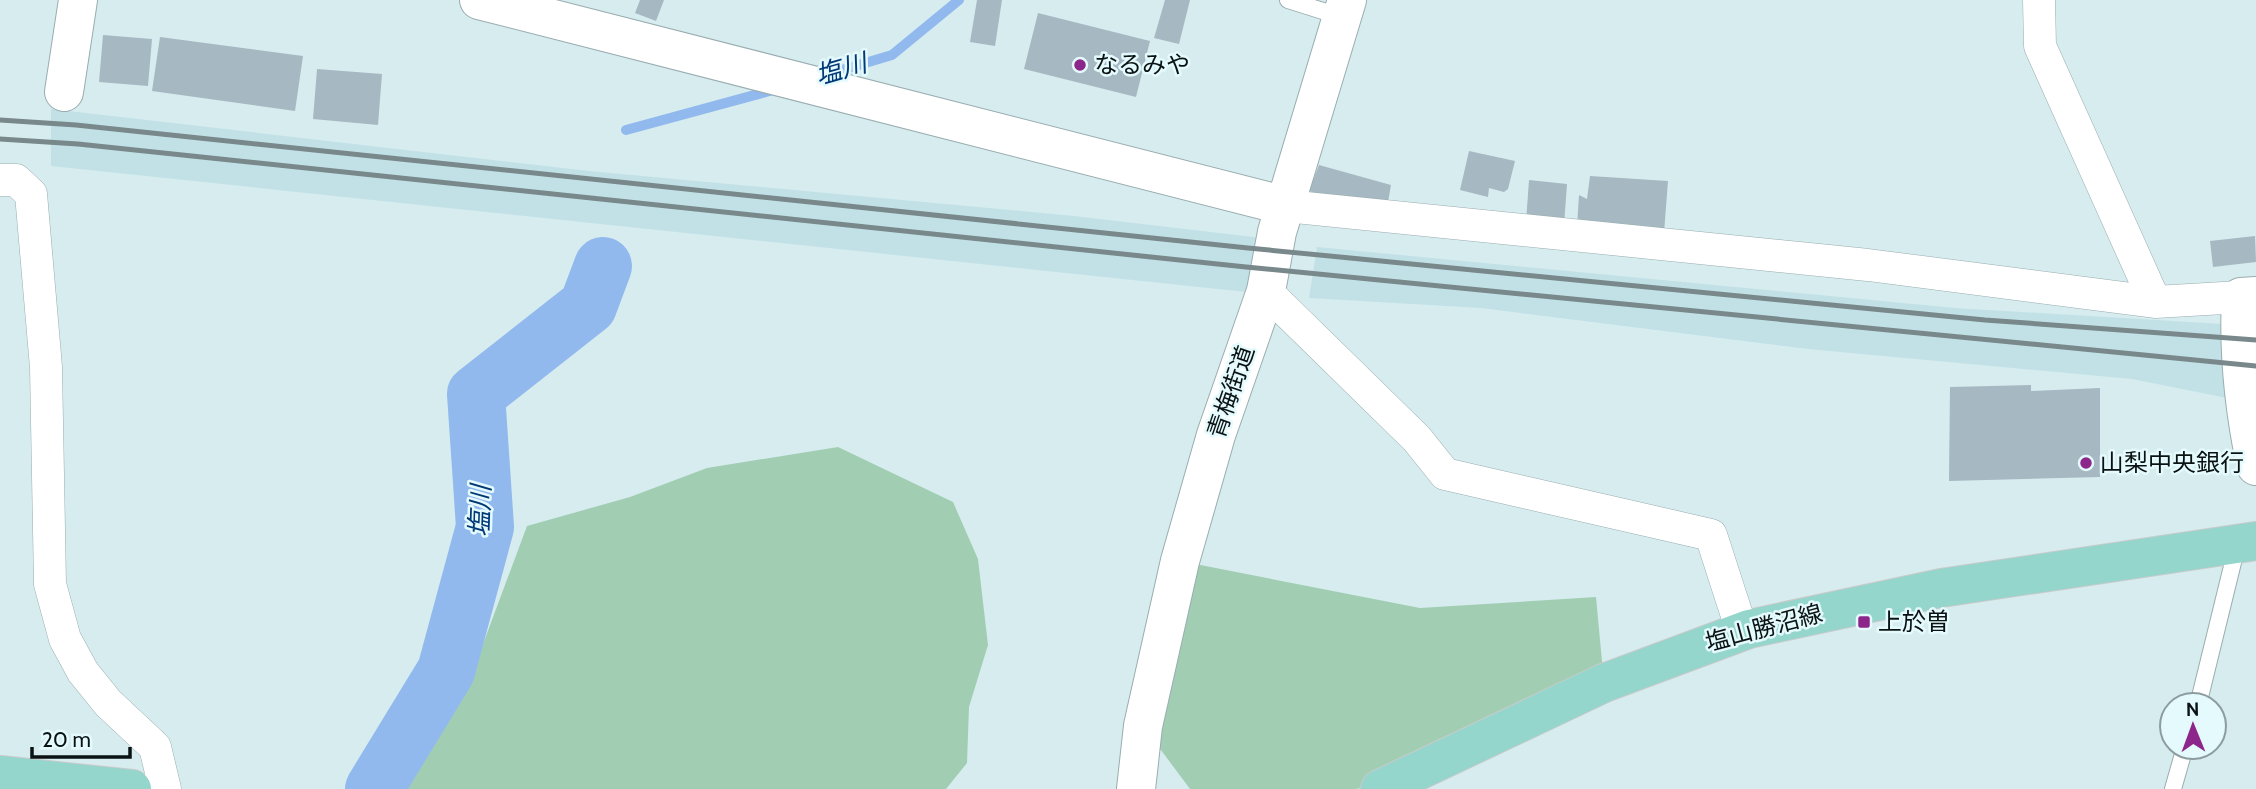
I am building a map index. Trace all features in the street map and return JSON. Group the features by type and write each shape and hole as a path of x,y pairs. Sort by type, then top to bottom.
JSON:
{"main road":[{"name":"塩山勝沼線","path":"1395,786 1604,683 1742,631 1941,588 2247,542"},
{"path":"0,775 132,789"}],"street":[{"path":"64,92 78,0"},
{"path":"479,0 1286,206 1868,265 2155,302 2248,297 2240,365 2256,466"},
{"path":"2039,0 2040,47 2155,302"},
{"name":"青梅街道","path":"1136,789 1143,726 1180,561 1216,435 1264,296 1286,206 1344,8"},
{"path":"0,180 16,180 31,194 46,366 50,584 65,639 83,672 108,703 155,747 165,789"},
{"path":"1264,296 1275,300 1348,370 1417,439 1445,474 1711,535 1742,631"}],"lane":[{"path":"1288,0 1344,8"},
{"path":"2202,691 2247,542"},
{"path":"2173,789 2182,761"}],"shaded area":[{"path":"51,109 589,171 1074,216 1262,238 1256,293 51,166"},
{"path":"1317,247 1955,308 2256,326 2237,400 2132,379 1808,349 1481,308 1309,298"}],"green space":[{"path":"838,447 953,502 978,559 988,645 969,707 967,763 946,789 399,789 408,763 480,652 527,526 630,497 707,468"},
{"path":"1180,561 1420,608 1596,597 1604,683 1399,781 1356,789 1190,789 1143,726"}],"building":[{"path":"640,0 664,0 656,21 635,13"},
{"path":"977,0 1002,0 995,46 970,42"},
{"path":"1165,0 1190,0 1179,44 1154,38"},
{"path":"1038,13 1150,41 1136,97 1024,69"},
{"path":"103,35 152,39 148,86 99,82"},
{"path":"160,37 303,56 295,111 152,91"},
{"path":"317,69 382,74 378,125 313,119"},
{"path":"1469,151 1515,161 1508,189 1504,192 1489,188 1488,197 1460,190"},
{"path":"1319,165 1391,185 1388,202 1345,203 1309,191"},
{"path":"1590,176 1668,181 1664,233 1577,227 1579,195 1587,199"},
{"path":"1529,180 1567,184 1564,225 1526,222"},
{"path":"2255,236 2256,262 2213,267 2210,241"},
{"path":"2031,385 2031,391 2100,388 2100,477 1949,481 1950,387"}],"waterway":[{"name":"塩川","path":"825,75 892,55 959,0"},
{"name":"塩川","path":"626,130 773,90"},
{"name":"塩川","path":"374,789 446,671 485,527 476,394 588,306 603,266"}],"railway":[{"path":"0,120 76,125 1248,248 1985,320 2256,340"},
{"path":"0,139 78,144 1246,267 2256,366"}],"place":[{"name":"なるみや","path":"1080,65"},
{"name":"山梨中央銀行","path":"2086,463"},
{"name":"上於曽","path":"1864,622"}]}
